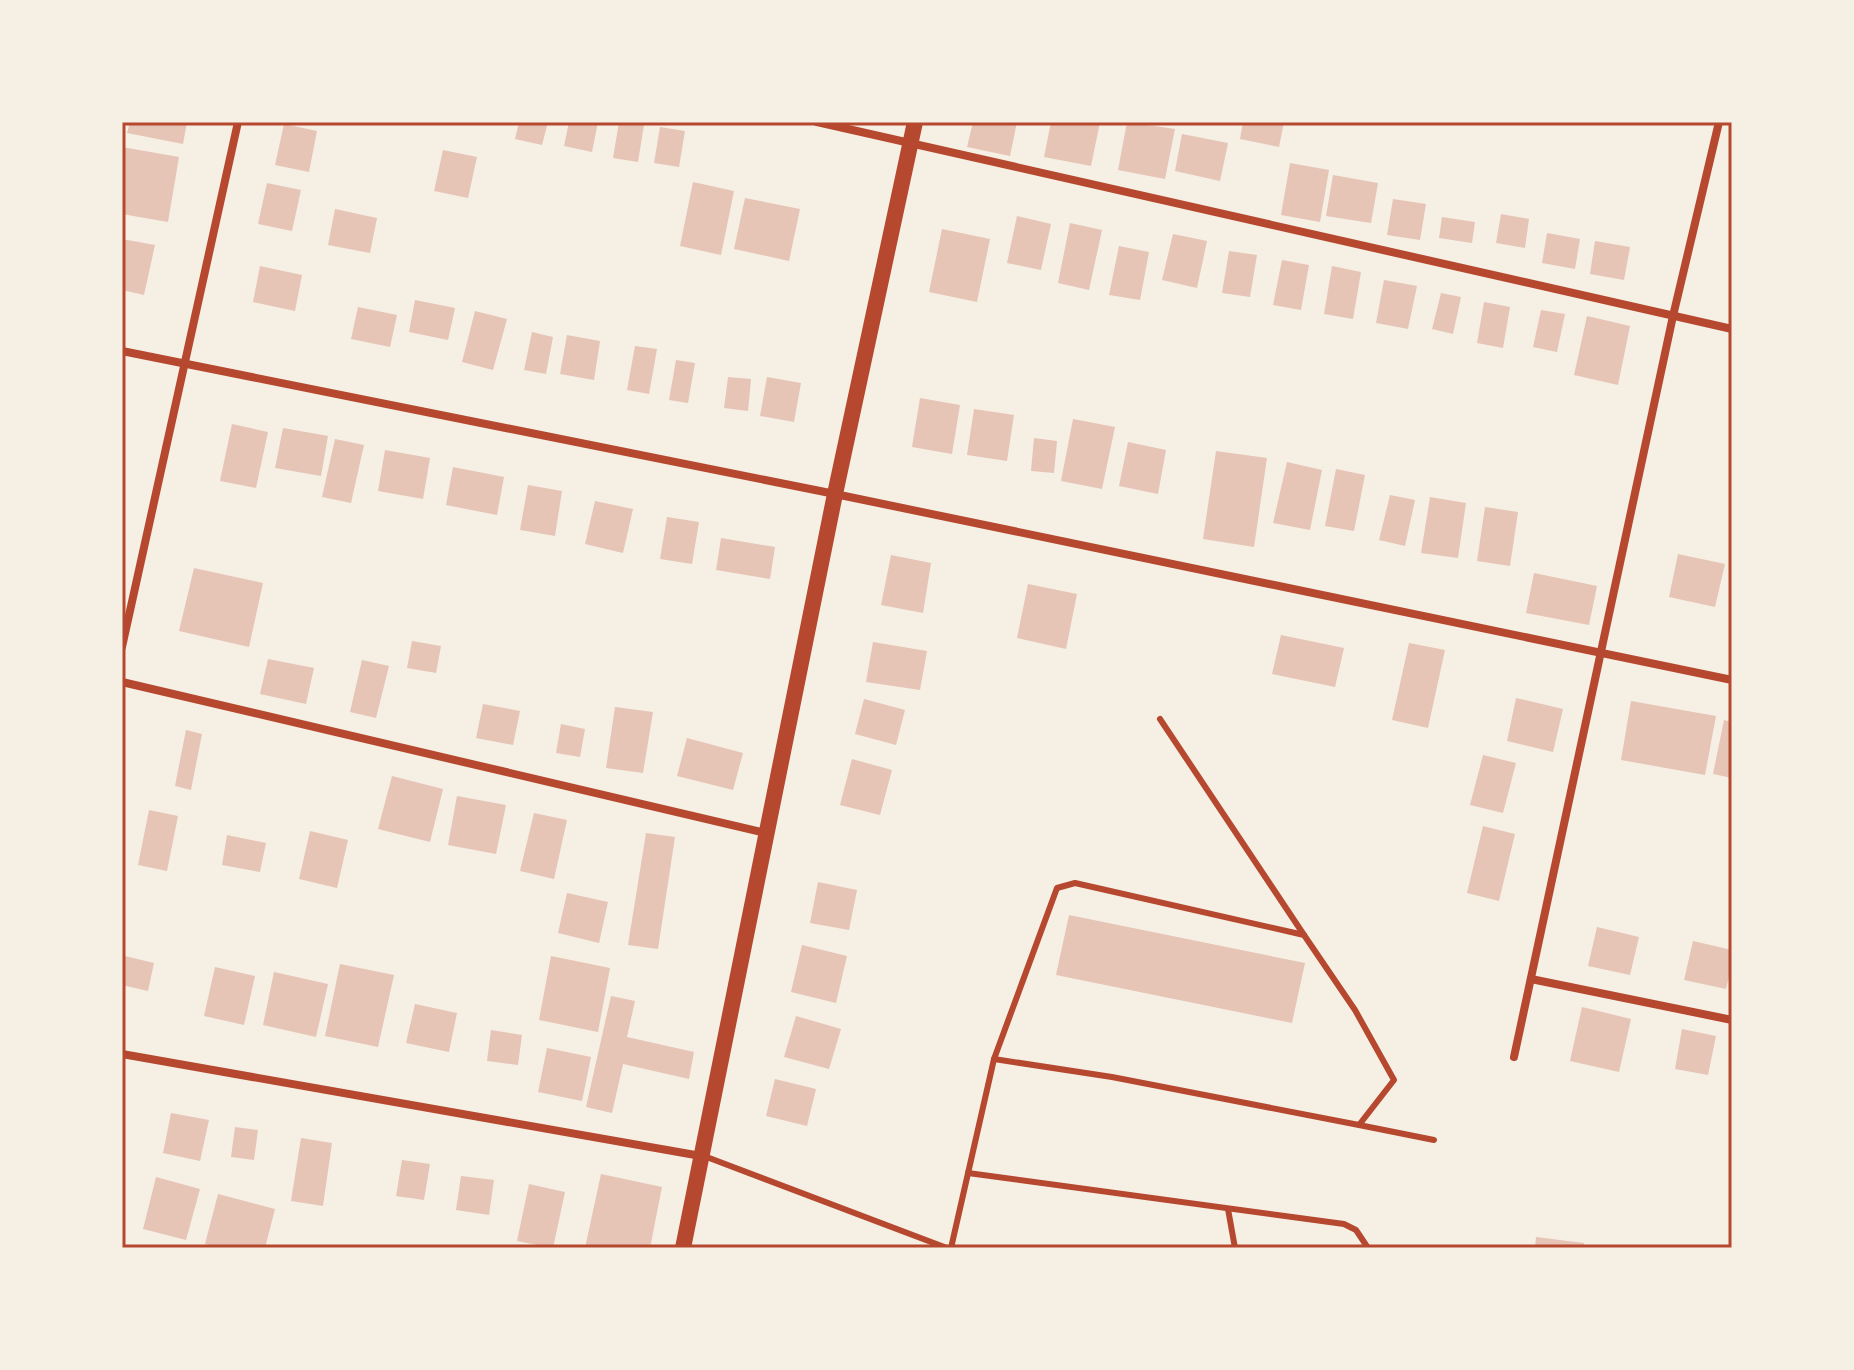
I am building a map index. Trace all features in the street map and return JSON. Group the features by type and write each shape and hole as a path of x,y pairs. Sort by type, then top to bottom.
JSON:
{"main road":[{"path":"683,1248 835,494 915,122"}],"street":[{"path":"122,647 238,122"},
{"path":"817,122 1732,329"},
{"path":"1514,1057 1673,316 1719,122"},
{"path":"122,351 835,494 1732,680"},
{"path":"122,682 767,833"},
{"path":"1531,979 1732,1020"},
{"path":"122,1054 702,1156"}],"lane":[{"path":"1160,719 1355,1010 1394,1080 1359,1125"},
{"path":"702,1156 949,1248 994,1059 1057,888 1075,883 1304,935"},
{"path":"994,1059 1112,1077 1434,1140"},
{"path":"968,1173 1344,1224 1356,1230 1368,1248"},
{"path":"1228,1209 1235,1248"}],"building":[{"path":"130,122 187,122 183,144 127,133"},
{"path":"519,122 548,122 542,145 515,139"},
{"path":"569,122 598,122 592,152 564,146"},
{"path":"619,122 644,125 638,162 613,158"},
{"path":"973,122 1017,122 1010,156 967,147"},
{"path":"1051,122 1100,122 1091,166 1044,157"},
{"path":"1127,122 1175,129 1165,179 1118,170"},
{"path":"1243,122 1284,122 1279,147 1240,139"},
{"path":"284,124 317,131 309,172 275,165"},
{"path":"660,127 685,131 679,167 654,163"},
{"path":"1182,134 1228,143 1220,181 1175,171"},
{"path":"122,147 179,157 168,222 122,214"},
{"path":"443,150 477,157 468,198 434,191"},
{"path":"1290,163 1329,170 1320,222 1281,215"},
{"path":"1333,175 1378,183 1371,223 1326,216"},
{"path":"693,182 734,191 721,255 680,246"},
{"path":"267,183 301,190 292,231 258,224"},
{"path":"745,198 800,209 789,261 734,249"},
{"path":"1393,199 1426,204 1420,240 1387,235"},
{"path":"335,209 377,218 370,253 328,245"},
{"path":"1501,214 1529,219 1525,248 1496,243"},
{"path":"1017,216 1051,224 1041,270 1007,263"},
{"path":"1442,217 1475,222 1472,243 1439,238"},
{"path":"1070,223 1102,230 1089,290 1058,283"},
{"path":"942,229 990,239 977,302 929,292"},
{"path":"1547,233 1580,239 1575,269 1542,263"},
{"path":"1173,234 1207,241 1197,288 1162,280"},
{"path":"122,239 155,245 144,295 122,290"},
{"path":"1595,241 1630,247 1624,280 1590,274"},
{"path":"1119,246 1149,252 1140,300 1109,295"},
{"path":"1229,251 1257,255 1250,297 1222,293"},
{"path":"1282,260 1309,265 1301,310 1273,305"},
{"path":"260,266 302,275 295,311 253,302"},
{"path":"1332,266 1361,272 1353,319 1324,314"},
{"path":"1384,280 1417,286 1408,329 1376,323"},
{"path":"1441,293 1461,297 1453,334 1432,329"},
{"path":"415,300 455,308 448,340 409,332"},
{"path":"1484,302 1510,307 1503,348 1477,343"},
{"path":"358,307 397,315 390,347 351,339"},
{"path":"1541,310 1565,314 1557,352 1533,347"},
{"path":"475,311 507,319 493,370 462,362"},
{"path":"1587,316 1630,326 1618,385 1574,375"},
{"path":"532,332 553,337 546,374 524,370"},
{"path":"567,335 600,341 594,380 560,374"},
{"path":"635,346 657,349 649,394 627,390"},
{"path":"676,360 695,363 688,403 669,400"},
{"path":"728,377 751,379 748,411 724,408"},
{"path":"767,377 801,383 794,422 760,416"},
{"path":"920,398 960,405 952,454 912,447"},
{"path":"974,409 1014,415 1007,461 967,455"},
{"path":"1073,419 1115,427 1102,489 1061,481"},
{"path":"232,424 268,432 256,488 220,481"},
{"path":"283,428 328,436 321,476 275,468"},
{"path":"1034,438 1057,441 1054,473 1031,471"},
{"path":"335,439 364,445 351,503 322,497"},
{"path":"1128,442 1166,450 1158,494 1119,486"},
{"path":"385,450 430,458 423,499 378,491"},
{"path":"1216,451 1267,458 1254,547 1203,539"},
{"path":"1287,462 1322,470 1310,530 1273,523"},
{"path":"453,467 504,477 497,515 446,505"},
{"path":"1336,469 1365,475 1354,531 1325,526"},
{"path":"528,485 562,491 555,536 520,530"},
{"path":"1390,495 1415,500 1405,546 1379,540"},
{"path":"1430,497 1466,503 1458,558 1421,553"},
{"path":"595,501 633,509 623,553 585,544"},
{"path":"1485,507 1518,512 1510,566 1477,561"},
{"path":"667,517 699,522 692,564 660,559"},
{"path":"721,538 775,547 770,579 716,570"},
{"path":"1678,554 1725,564 1715,607 1669,597"},
{"path":"891,555 931,563 923,613 881,605"},
{"path":"194,568 263,583 249,647 179,631"},
{"path":"1534,573 1597,586 1589,625 1526,613"},
{"path":"1028,584 1077,594 1066,649 1017,638"},
{"path":"1281,635 1344,648 1335,687 1272,674"},
{"path":"412,641 441,646 436,673 407,668"},
{"path":"873,642 927,651 920,690 866,682"},
{"path":"1409,643 1445,650 1428,728 1392,720"},
{"path":"268,659 314,668 306,704 260,694"},
{"path":"362,660 389,666 376,718 350,712"},
{"path":"1516,698 1563,709 1553,752 1507,741"},
{"path":"864,699 905,710 896,745 855,734"},
{"path":"1631,701 1716,716 1705,775 1621,760"},
{"path":"483,704 520,711 513,745 476,738"},
{"path":"615,707 653,712 643,773 606,768"},
{"path":"1724,720 1732,722 1732,778 1713,774"},
{"path":"561,724 585,729 580,757 556,753"},
{"path":"186,730 202,734 191,790 175,786"},
{"path":"687,738 743,753 733,790 677,776"},
{"path":"1483,755 1516,763 1503,813 1470,805"},
{"path":"852,759 892,770 880,815 840,805"},
{"path":"392,776 443,789 430,842 378,829"},
{"path":"457,796 506,805 496,854 448,845"},
{"path":"149,810 178,816 167,871 138,865"},
{"path":"534,813 567,820 554,879 520,871"},
{"path":"1483,826 1515,834 1499,901 1467,893"},
{"path":"310,831 348,840 337,888 299,879"},
{"path":"646,833 675,837 658,949 628,945"},
{"path":"227,835 266,843 260,872 222,865"},
{"path":"818,882 857,890 849,930 810,923"},
{"path":"567,893 608,902 599,943 558,933"},
{"path":"1069,915 1305,963 1292,1023 1056,975"},
{"path":"1597,927 1639,937 1630,975 1588,966"},
{"path":"1693,941 1732,950 1726,989 1684,980"},
{"path":"802,945 847,956 836,1003 791,992"},
{"path":"125,956 154,963 148,991 122,985"},
{"path":"551,956 610,968 598,1032 539,1020"},
{"path":"340,964 394,975 378,1047 325,1036"},
{"path":"215,967 255,976 244,1025 204,1016"},
{"path":"274,972 328,984 316,1037 263,1025"},
{"path":"611,996 635,1001 627,1037 694,1052 689,1079 623,1064 612,1113 586,1107"},
{"path":"415,1004 457,1013 449,1052 406,1043"},
{"path":"1582,1007 1631,1019 1619,1072 1570,1061"},
{"path":"796,1016 841,1029 829,1069 784,1057"},
{"path":"1682,1029 1716,1036 1708,1075 1675,1069"},
{"path":"491,1030 522,1035 518,1065 487,1061"},
{"path":"547,1048 591,1057 582,1101 538,1092"},
{"path":"775,1079 816,1089 807,1126 766,1116"},
{"path":"171,1113 209,1120 200,1161 163,1153"},
{"path":"235,1127 258,1130 254,1160 231,1157"},
{"path":"301,1138 332,1143 323,1206 291,1201"},
{"path":"402,1160 430,1164 424,1200 396,1196"},
{"path":"601,1174 662,1187 650,1248 585,1248"},
{"path":"461,1176 494,1180 489,1215 456,1210"},
{"path":"156,1177 200,1189 186,1240 143,1229"},
{"path":"529,1184 565,1192 553,1248 517,1241"},
{"path":"218,1194 275,1209 265,1248 220,1248 205,1244"},
{"path":"1536,1237 1584,1243 1583,1248 1535,1248"}]}
